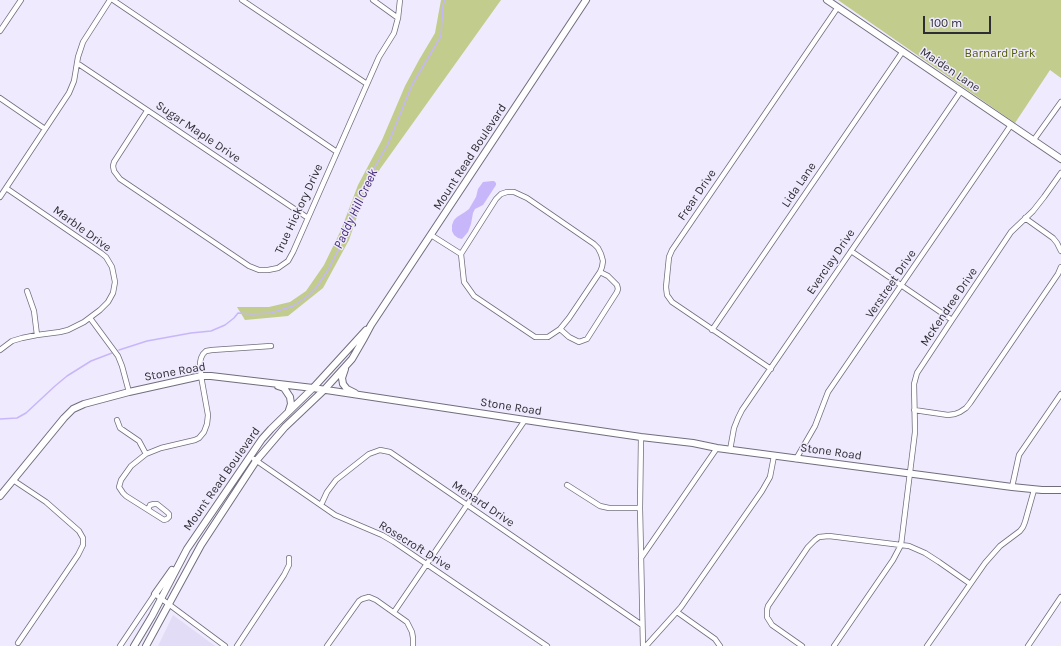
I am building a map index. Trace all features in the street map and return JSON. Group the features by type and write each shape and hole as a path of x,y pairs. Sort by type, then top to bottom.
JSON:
{"street":[{"path":"0,31 21,0"},
{"path":"0,197 69,93 74,81 78,57 83,42 110,0"},
{"path":"114,0 337,152"},
{"path":"242,0 367,84"},
{"path":"373,0 398,18"},
{"name":"True Hickory Drive","path":"148,111 114,162 113,166 120,179 249,266 259,270 278,268 288,261 293,252 379,57 394,33 398,18 400,0"},
{"name":"Mount Read Boulevard","path":"146,646 201,545 256,461 284,428 324,390 352,359 371,325 586,0"},
{"name":"Maiden Lane","path":"827,0 1061,160"},
{"name":"Frear Drive","path":"770,369 675,305 669,299 666,287 670,254 838,8"},
{"name":"Lida Lane","path":"712,330 903,51"},
{"name":"Sugar Maple Drive","path":"77,63 308,218"},
{"name":"Everclay Drive","path":"730,450 738,418 961,91"},
{"path":"0,98 46,129"},
{"path":"1033,141 1061,102"},
{"name":"Verstreet Drive","path":"796,459 815,426 828,392 1011,125"},
{"name":"McKendree Drive","path":"901,545 915,432 914,384 917,373 1011,232 1044,197 1061,172"},
{"name":"Marble Drive","path":"0,350 12,341 68,330 77,326 90,318 108,302 113,293 114,287 112,267 102,253 6,188"},
{"path":"514,192 521,194 594,244 601,254 602,267 600,272 570,318 560,329 548,337 535,337 474,296 464,282 461,254 496,199 501,194 514,192"},
{"path":"1025,218 1052,238 1057,243 1061,251"},
{"path":"431,235 461,254"},
{"path":"851,251 952,320"},
{"path":"914,410 948,415 955,414 966,408 1054,280 1061,267"},
{"path":"560,329 569,337 579,342 587,340 615,297 618,288 613,281 600,272"},
{"path":"27,291 34,311 37,335"},
{"path":"90,318 118,356 129,392"},
{"name":"Mount Read Boulevard","path":"134,646 152,616 187,549 250,456 271,429 313,388 371,325"},
{"path":"148,510 150,505 157,504 169,514 169,517 164,520 148,510 123,493 119,487 121,480 126,471 146,454 161,448 195,440 204,432 208,415 200,361 203,354 206,351 212,350 271,346"},
{"path":"348,364 342,378 343,384 352,392 360,395"},
{"name":"Stone Road","path":"0,496 69,412 78,406 129,392 202,376 313,388 796,459 1034,490 1061,490"},
{"path":"273,383 284,388 290,397 291,404 286,414"},
{"path":"1012,487 1019,455 1061,394"},
{"path":"117,420 120,428 139,442 146,454"},
{"path":"394,612 525,420"},
{"path":"642,437 640,508 643,646"},
{"path":"641,558 717,448"},
{"name":"Menard Drive","path":"321,505 327,492 336,480 369,454 380,450 390,452 642,625"},
{"name":"Rosecroft Drive","path":"250,456 335,515 382,535 547,646"},
{"path":"646,646 677,612 762,492 770,477 774,456"},
{"path":"13,480 46,502 79,531 83,538 83,545 78,554 18,643"},
{"path":"567,485 600,506 609,508 640,508"},
{"path":"927,646 970,583 990,557 1000,546 1023,527 1034,490"},
{"path":"802,646 775,628 769,621 767,613 768,606 808,547 819,537 829,536 901,545 916,549 925,553 970,583"},
{"path":"834,646 893,560 901,545"},
{"path":"120,646 187,549"},
{"path":"236,646 284,575 289,565 289,558"},
{"path":"155,594 225,646"},
{"path":"327,646 355,606 362,599 369,597 373,598 407,622 413,638 413,646"},
{"path":"1028,646 1061,598"},
{"path":"677,612 715,640 720,646"}],"shaded area":[{"path":"494,181 496,185 483,205 475,209 468,232 462,239 458,238 452,231 454,220 469,209 476,197 478,189 483,182"},
{"path":"173,615 215,646 158,646"}],"green space":[{"path":"441,0 501,0 380,169 362,202 349,240 323,288 288,316 245,320 237,307 269,307 290,302 306,291 324,265 341,230 358,185 382,140 405,86 435,33"},
{"name":"Barnard Park","path":"838,0 1061,0 1061,78 1050,70 1015,123"}],"waterway":[{"name":"Paddy Hill Creek","path":"119,350 147,341 211,331 225,325 238,313 271,313 293,306 308,296 316,288 328,270 350,227 357,202 364,186 388,144 412,85 441,36 443,5 445,0"},
{"name":"Paddy Hill Creek","path":"0,419 17,418 26,413 67,376 91,361 112,353"}]}
